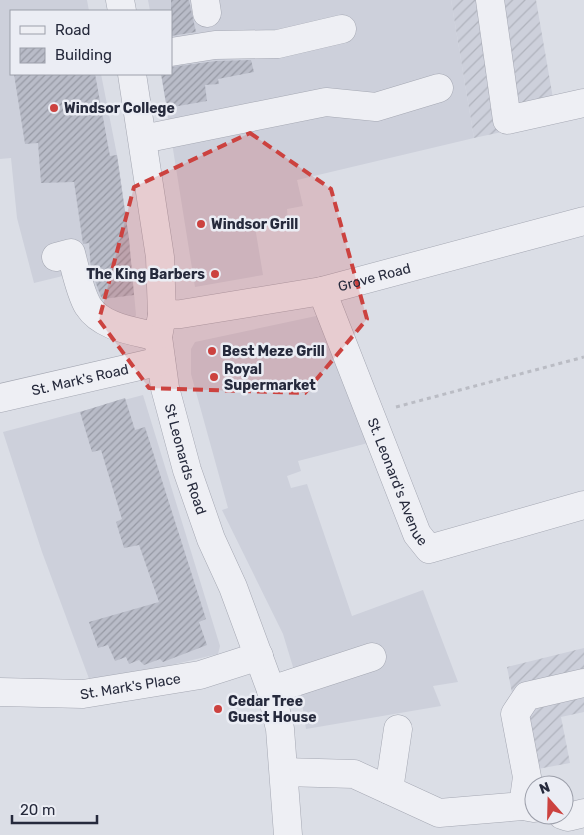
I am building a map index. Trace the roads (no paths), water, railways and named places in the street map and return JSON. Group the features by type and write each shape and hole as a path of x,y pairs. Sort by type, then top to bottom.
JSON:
{"street":[{"path":"490,0 508,120 584,103"},
{"path":"172,52 215,45 278,44 342,29"},
{"name":"St Leonards Road","path":"132,75 160,257 160,338 169,403 187,470 211,539 271,690 280,729 288,835"},
{"path":"143,138 326,102 376,107 439,88"},
{"name":"Grove Road","path":"160,338 181,314 322,291 584,221"},
{"path":"56,257 71,253 88,306 109,324 160,338"},
{"name":"St. Leonard's Avenue","path":"322,291 417,534 429,549 584,505"},
{"name":"St. Mark's Road","path":"0,398 160,338"},
{"name":"St. Mark's Place","path":"0,692 83,694 200,675 259,656"},
{"path":"271,690 372,657"},
{"path":"527,775 515,714 526,696 584,683"},
{"path":"389,790 398,729"},
{"path":"284,772 354,774 439,813 524,807"}],"place":[{"name":"Windsor College","path":"54,108"},
{"name":"Windsor Grill","path":"201,224"},
{"name":"The King Barbers","path":"215,274"},
{"name":"Best Meze Grill","path":"212,351"},
{"name":"Royal Supermarket","path":"214,377"},
{"name":"Cedar Tree Guest House","path":"218,709"}]}
